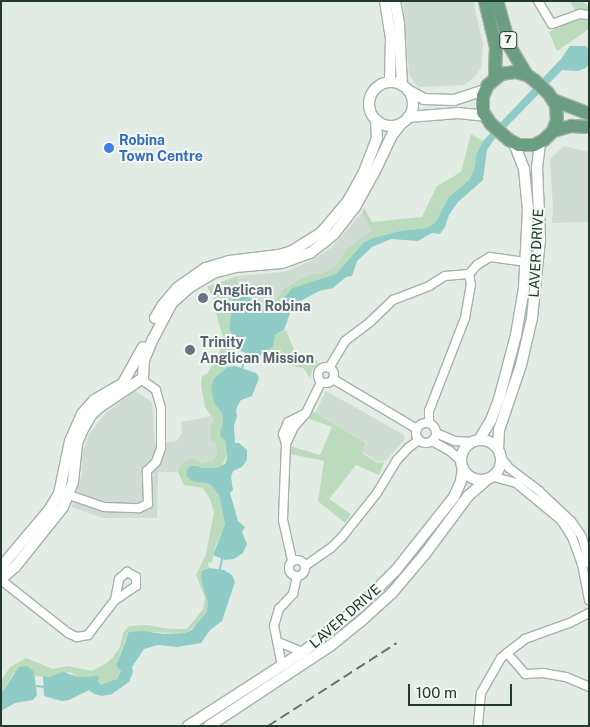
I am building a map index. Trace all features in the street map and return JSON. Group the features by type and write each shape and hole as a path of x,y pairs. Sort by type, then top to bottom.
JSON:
{"main road":[{"name":"7","path":"485,1 496,47 495,78"},
{"name":"7","path":"497,1 510,47 530,77 550,96 589,114"},
{"path":"530,77 511,72 495,78 485,90 482,102 488,120 509,140 524,146 540,143 553,131 572,126 589,127"},
{"path":"550,96 557,115 553,131"}],"street":[{"path":"385,1 391,37 390,82"},
{"path":"115,600 88,635 77,637 68,633 1,579 15,567 55,518 69,494 74,476 76,449 84,426 100,406 136,375 159,324 172,303 190,287 209,275 223,270 282,263 307,254 355,207 392,135 405,120 413,103 405,87 395,1"},
{"path":"538,1 548,21 552,24 580,14 588,15"},
{"path":"485,90 454,100 424,99 405,87 390,82 378,86 370,96 370,112 376,120 388,126 405,120 458,113 488,120"},
{"path":"331,230 364,172 377,138 376,120"},
{"name":"LAVER DRIVE","path":"476,441 495,411 508,368 520,315 527,262 528,210 526,178 524,169 509,140"},
{"name":"LAVER DRIVE","path":"500,454 499,430 521,364 532,318 540,239 537,168 540,143"},
{"path":"328,368 345,342 380,314 393,300 421,289 446,276 469,274 477,265 490,257 527,262"},
{"path":"428,423 429,411 465,318 471,285 469,274"},
{"path":"292,560 283,520 286,444 294,427 306,413 321,382 319,372 322,368 328,368 334,373 333,380"},
{"path":"69,494 86,502 104,507 145,507 148,504 147,471 156,462 161,448 161,408 156,390 136,375"},
{"path":"1,567 49,510 59,494 70,441 82,414 94,400 136,375"},
{"path":"321,382 328,383 333,380"},
{"path":"333,380 417,429"},
{"path":"589,563 582,537 571,521 539,491 509,468 500,454 486,441 455,441 434,437 424,443 416,435 417,429 423,424 428,423 434,427 434,437 462,464 471,478 516,483 561,520 572,536 588,583 589,600"},
{"path":"297,576 303,573 305,566 331,548 342,537 377,493 397,460 419,440"},
{"path":"462,464 464,449 476,441"},
{"path":"489,479 498,472 500,454"},
{"name":"LAVER DRIVE","path":"188,726 303,652 359,607 396,570 454,496 461,481 462,464"},
{"name":"LAVER DRIVE","path":"209,726 330,646 360,622 392,593 425,554 468,496 489,479"},
{"path":"292,560 300,560 305,566"},
{"path":"292,560 288,565 289,571 297,576"},
{"path":"282,666 274,626 279,610 293,594 297,576"},
{"path":"478,726 481,693 507,652 525,639 569,623 589,613"},
{"path":"278,642 303,652"},
{"path":"507,652 525,674 542,673 566,677 589,688"}],"shaded area":[{"path":"403,1 473,1 483,44 481,68 474,78 464,85 419,87 415,84 409,74"},
{"path":"564,146 589,152 589,222 552,223 550,159"},
{"path":"362,213 371,231 345,253 335,266 322,274 310,274 284,289 271,306 258,305 253,294 238,284 237,276 284,272 311,261 332,247"},
{"path":"135,391 152,402 155,444 177,441 182,433 181,422 212,416 211,439 216,444 217,455 212,461 179,466 178,472 158,472 157,518 102,518 72,507 82,474 82,453 89,434 106,413"},
{"path":"326,391 404,435 405,439 385,461 379,462 362,452 367,443 315,413"}],"green space":[{"path":"570,1 582,1 589,7 589,29 557,51 549,32 572,20 575,10"},
{"path":"471,134 483,141 476,155 475,167 469,180 449,197 435,223 426,228 400,231 364,242 336,274 292,288 277,307 270,310 258,307 252,302 247,292 232,313 229,328 240,351 230,349 226,355 228,367 214,378 214,402 222,414 223,423 220,432 225,440 226,457 222,466 202,468 198,481 210,484 219,495 225,524 215,547 212,562 208,563 209,568 202,571 208,604 206,613 198,625 184,633 144,632 125,640 116,666 121,671 117,679 106,685 101,685 95,676 79,677 70,672 50,677 35,676 34,672 14,673 1,694 1,681 10,667 26,658 53,669 67,666 92,671 107,663 113,657 120,647 123,633 129,626 146,625 170,629 187,629 203,609 205,598 196,575 206,554 214,512 210,499 203,488 184,485 178,472 179,466 188,460 195,459 200,463 212,461 217,455 216,444 211,440 210,428 213,419 205,407 201,385 202,376 207,374 220,351 218,343 224,341 215,310 216,301 207,287 237,276 238,284 249,289 258,305 271,306 284,289 310,274 322,274 335,266 348,248 371,231 362,213 364,208 372,222 422,217 437,186 461,172"},
{"path":"286,330 295,352 315,359 318,363 313,368 310,378 303,368 264,359 262,352 268,350 275,335"},
{"path":"312,411 366,443 362,453 378,463 384,462 379,475 356,465 329,499 351,514 345,523 318,501 324,461 290,454 290,446 320,455 332,427 307,418"}],"water":[{"path":"570,46 586,46 589,51 589,64 586,68 578,71 562,70 493,141 487,150 483,180 458,202 440,234 432,233 418,241 391,239 372,247 357,261 352,276 346,277 333,288 319,291 293,305 284,330 275,335 273,347 262,352 262,355 252,355 240,351 229,328 234,294 237,290 242,289 247,292 252,302 258,307 270,310 277,307 292,288 336,274 364,242 400,231 426,228 435,223 449,197 469,180 475,167 476,155 483,141 561,59"},
{"path":"235,366 256,373 259,378 252,396 241,400 237,407 234,426 235,443 239,443 247,450 247,460 242,467 233,471 231,477 233,490 230,493 238,521 245,527 242,532 247,544 243,553 234,559 225,560 213,555 225,524 219,495 210,484 192,481 187,476 187,470 190,466 202,468 218,467 225,464 227,458 225,440 221,437 220,432 223,423 222,414 214,402 211,389 214,378 228,367"},
{"path":"209,568 224,570 232,575 235,582 222,621 210,630 201,643 177,647 158,645 144,649 132,667 133,672 129,682 112,694 102,696 94,694 89,690 69,700 62,701 44,696 43,676 50,677 62,672 79,677 95,676 99,677 98,681 101,685 117,679 121,671 116,666 129,632 142,631 164,634 184,633 192,630 206,613 208,604 201,578 202,571"},
{"path":"27,666 34,672 37,695 33,700 15,703 1,711 1,694 19,667"}],"waterway":[{"path":"242,368 247,354"},
{"path":"220,569 222,559"},
{"path":"37,686 44,687"}],"railway":[{"path":"268,726 397,643"}],"place":[{"name":"Robina Town Centre","path":"109,148"},
{"name":"Anglican Church Robina","path":"203,298"},
{"name":"Trinity Anglican Mission","path":"190,350"}]}
